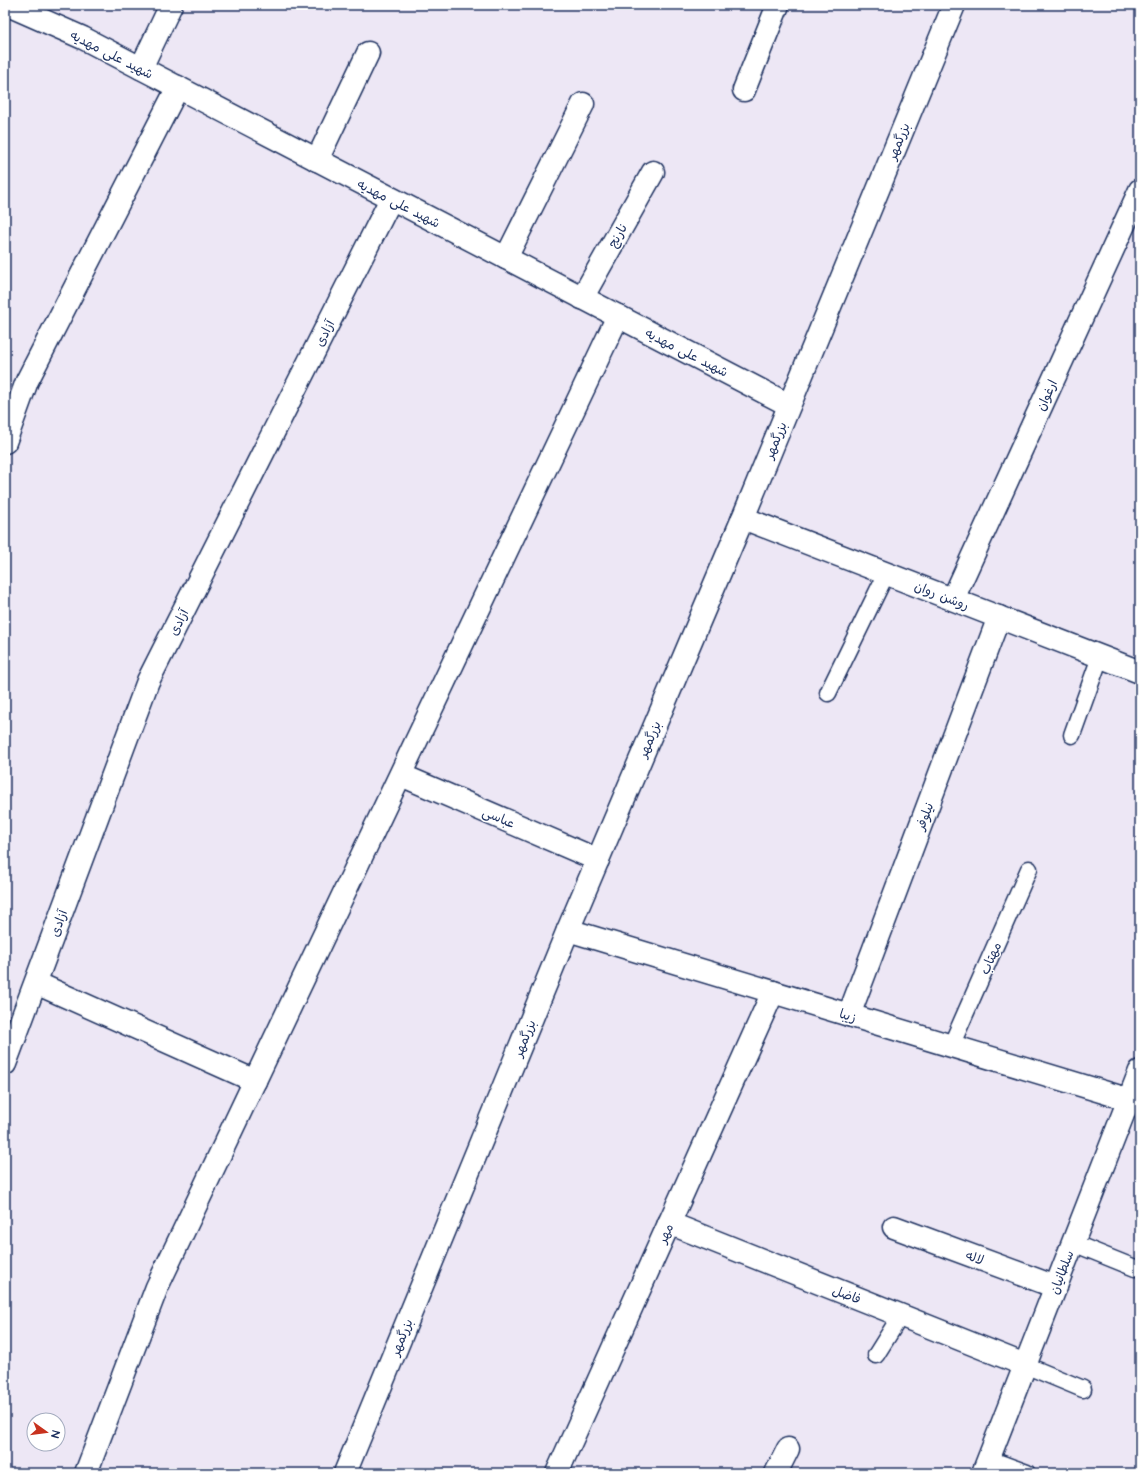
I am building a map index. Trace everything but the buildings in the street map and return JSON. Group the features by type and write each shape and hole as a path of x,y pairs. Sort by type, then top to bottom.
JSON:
{"street":[{"name":"شهید علی مهدیه","path":"8,5 83,38 789,405"},
{"path":"141,68 171,5"},
{"path":"744,90 778,5"},
{"name":"بزرگمهر","path":"345,1473 568,930 744,518 954,5"},
{"path":"317,160 368,53"},
{"path":"5,442 27,381 178,87"},
{"path":"506,258 583,104"},
{"name":"نارنج","path":"582,298 653,172"},
{"name":"ارغوان","path":"952,599 1140,190"},
{"name":"آزادی","path":"5,1064 148,682 391,198"},
{"path":"86,1473 157,1288 618,316"},
{"name":"روشن روان","path":"744,518 1140,672"},
{"name":"نیلوفر","path":"849,1015 999,617"},
{"name":"عباسی","path":"401,775 598,860"},
{"name":"زیبا","path":"568,930 1134,1101"},
{"path":"36,983 255,1081"},
{"name":"مهر","path":"557,1473 773,992"},
{"name":"سلطانیان","path":"986,1466 1073,1243 1134,1101 1140,1071"},
{"name":"فاضل","path":"669,1223 1025,1365"},
{"name":"لاله","path":"894,1228 1056,1286"},
{"path":"776,1473 788,1450"}],"lane":[{"path":"828,693 886,574"},
{"path":"1072,734 1100,657"},
{"name":"مهتاب","path":"952,1046 1029,870"},
{"path":"1073,1243 1135,1268"},
{"path":"876,1355 901,1315"},
{"path":"1025,1365 1083,1389"},
{"path":"986,1466 1027,1473"}]}
